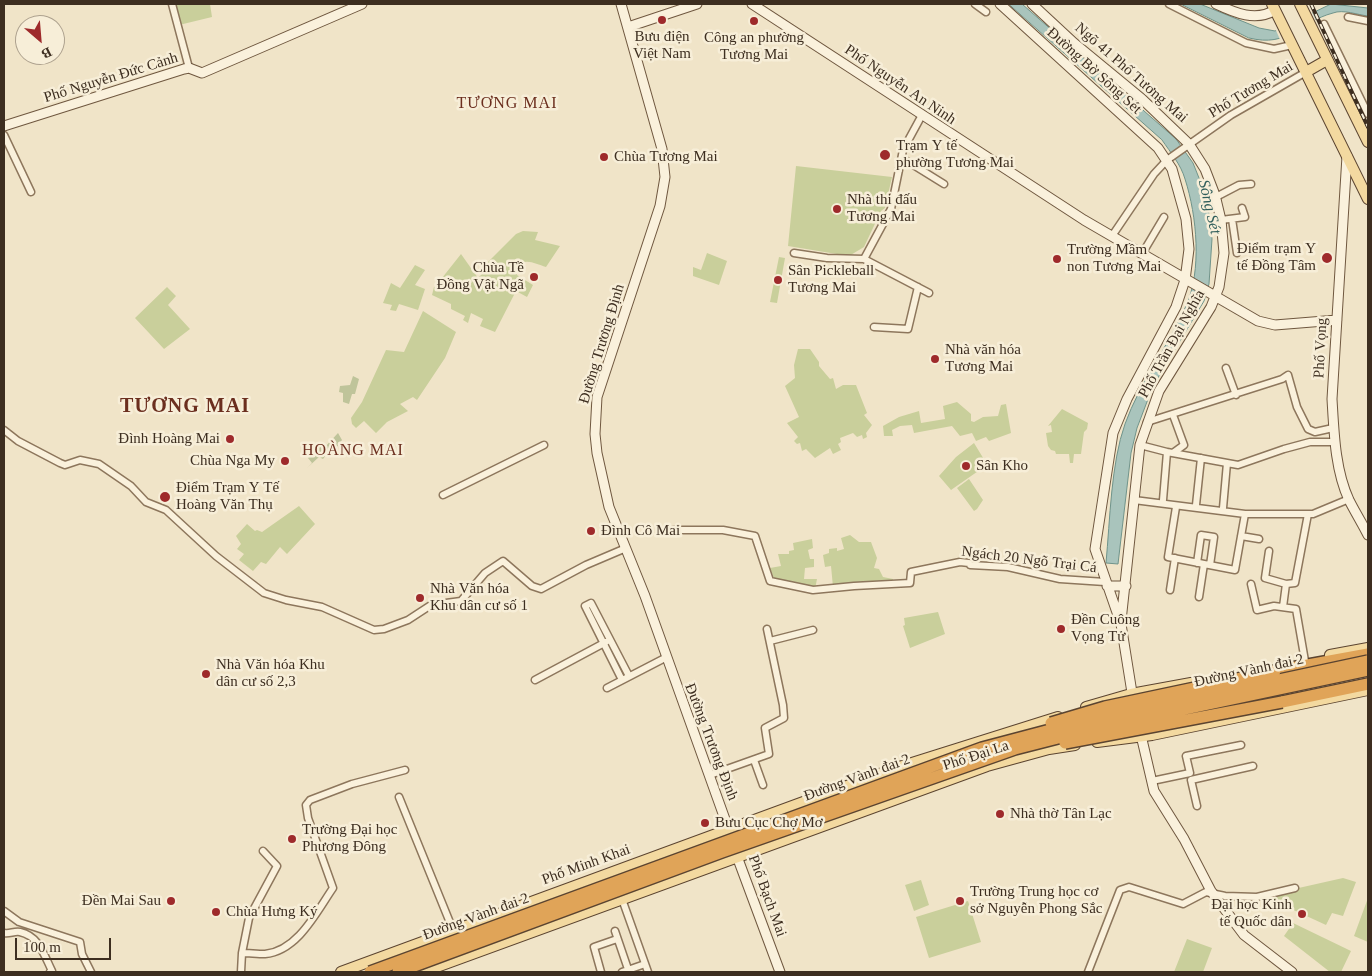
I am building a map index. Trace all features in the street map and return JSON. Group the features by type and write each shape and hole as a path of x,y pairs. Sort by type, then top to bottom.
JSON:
{"highway":[{"path":"983,754 1070,716 1275,671 1368,654"},
{"name":"Đường Vành đai 2","path":"367,969 983,754 1078,723 1368,660"},
{"name":"Đường Vành đai 2","path":"398,972 983,754 1368,670"},
{"path":"983,754 1282,702 1368,684"}],"main road":[{"path":"1274,7 1368,199"},
{"path":"1302,8 1368,142"},
{"path":"1306,72 1328,60"},
{"name":"Phố Đại La","path":"728,829 896,768 1131,694 1368,648"},
{"name":"Phố Đại La","path":"1041,722 1094,716 1222,688 1368,660"},
{"path":"1222,688 1230,676"},
{"name":"Phố Đại La","path":"738,857 987,766 1056,748 1095,735 1368,679"},
{"name":"Phố Đại La","path":"1056,748 1141,737 1368,690"},
{"path":"1195,694 1199,714"},
{"path":"1231,707 1241,717"},
{"path":"800,802 811,829"},
{"name":"Phố Minh Khai","path":"341,972 367,969 453,930 728,829"},
{"path":"423,972 738,857"}],"street":[{"path":"172,4 189,68"},
{"name":"Phố Nguyễn Đức Cảnh","path":"4,126 189,68 202,73 362,4"},
{"name":"Đường Trương Định","path":"621,4 662,146 665,177 660,206 629,306 616,336 596,409 597,453 609,507 710,775 728,829"},
{"path":"628,27 697,4"},
{"name":"Phố Nguyễn An Ninh","path":"752,4 1112,236 1186,281 1213,295"},
{"path":"975,4 986,12"},
{"name":"Đường Bờ Sông Sét","path":"1000,4 1169,159"},
{"name":"Ngõ 41 Phố Tương Mai","path":"1032,4 1187,145"},
{"path":"1169,4 1246,43 1274,49 1291,42"},
{"path":"1216,4 1250,16 1260,17 1274,7"},
{"path":"1348,17 1368,21"},
{"path":"1324,24 1368,114"},
{"name":"Phố Tương Mai","path":"1169,159 1259,98 1306,72"},
{"path":"864,259 891,209 902,150 922,115"},
{"path":"4,135 31,192"},
{"name":"Phố Trần Đại Nghĩa","path":"1121,624 1140,445 1159,391 1211,308 1213,295 1222,274 1224,253 1221,220 1216,196 1205,169 1187,145"},
{"name":"Phố Vọng","path":"1347,156 1332,400 1335,442 1349,499 1368,535"},
{"path":"902,158 944,184"},
{"path":"1112,236 1154,174 1169,159"},
{"name":"Phố Trần Đại Nghĩa","path":"1169,159 1186,219 1189,249 1186,281 1176,307 1127,399 1113,434 1095,549 1121,624 1131,694 1154,791 1184,839 1212,892 1244,934 1292,972"},
{"path":"1216,196 1239,185 1251,184"},
{"path":"1221,220 1244,217 1242,208"},
{"path":"1142,254 1164,217"},
{"path":"1232,219 1236,253"},
{"path":"794,253 827,258 864,259 929,293"},
{"path":"874,327 908,329 918,287"},
{"path":"1213,295 1258,321 1275,325 1337,320"},
{"path":"1226,368 1236,395"},
{"path":"1148,422 1236,395 1282,379 1288,375 1297,407 1308,429 1315,432 1334,428"},
{"path":"1170,453 1184,445 1173,415"},
{"path":"4,430 18,441 65,465 80,460 99,464 131,486 146,502 166,510 216,556 264,592 286,600 322,607 374,630 384,629 408,620 431,605 461,601 485,573 503,561 532,586 541,588 586,565 626,548"},
{"path":"1140,445 1170,453 1238,465 1310,442 1335,442"},
{"path":"443,495 544,445"},
{"path":"1163,500 1170,453"},
{"path":"1196,505 1201,458"},
{"path":"1223,508 1227,463"},
{"path":"1134,500 1176,507 1245,514 1313,514 1349,499"},
{"path":"1176,507 1168,557 1235,570 1245,514"},
{"path":"1269,551 1265,578 1286,584 1296,581 1308,514"},
{"name":"Ngách 20 Ngõ Trại Cá","path":"673,530 723,530 755,536 770,581 813,590 910,583 911,572 960,562 969,563 970,565 1024,570 1060,579 1106,584"},
{"path":"1197,563 1201,535 1214,537 1199,598"},
{"path":"1241,536 1259,539"},
{"path":"1170,590 1175,558"},
{"path":"1106,584 1126,586"},
{"path":"1251,584 1257,610 1274,606 1296,610 1305,661"},
{"path":"1284,607 1286,584"},
{"path":"607,641 585,606 591,604 625,678"},
{"path":"710,775 769,754 765,728 784,718 767,629"},
{"path":"770,641 813,630"},
{"path":"535,680 607,641"},
{"path":"607,688 665,658"},
{"path":"1197,806 1186,756 1241,745"},
{"path":"754,760 763,784"},
{"path":"1152,781 1254,766"},
{"path":"242,953 266,954 287,945 304,930 333,888 308,818 306,805 310,800 352,784 405,770"},
{"path":"399,796 453,930"},
{"name":"Phố Bạch Mai","path":"728,829 780,972"},
{"path":"241,972 248,918 277,866 263,851"},
{"path":"1088,972 1120,890 1129,886 1183,904 1200,894 1212,892 1222,896 1257,897 1296,888"},
{"path":"622,899 648,972"},
{"path":"4,911 19,922 80,942 82,954 91,972"},
{"path":"4,933 16,931 32,936 52,971 50,972"},
{"path":"615,931 626,972 645,964"},
{"path":"601,972 594,947 617,939"}],"green space":[{"path":"173,4 210,4 212,17 179,25"},
{"name":"Nhà thi đấu Tương Mai","path":"796,166 892,177 885,208 881,211 864,247 849,256 788,246"},
{"path":"523,231 538,232 535,240 560,246 546,267 528,262 517,265 517,275 533,285 527,297 516,291 495,332 480,326 483,319 471,313 468,323 463,320 465,316 451,309 451,304 432,295 434,287 438,289 445,280 442,278 461,254 478,278 490,266 488,262 516,234"},
{"path":"707,253 727,261 719,285 693,276 693,267 701,270"},
{"name":"Sân Pickleball Tương Mai","path":"779,257 785,258 777,303 770,302"},
{"path":"415,265 425,270 415,285 425,289 418,310 399,304 396,311 390,310 392,305 383,303 391,283 400,288"},
{"path":"167,287 176,296 168,305 190,329 164,349 135,318"},
{"path":"423,311 456,332 445,358 417,400 413,397 400,404 408,411 387,422 376,433 364,421 356,428 352,424 351,418 362,402 386,350 404,352"},
{"path":"798,349 810,349 819,362 819,366 830,379 833,378 836,389 843,385 856,385 867,413 864,415 872,425 866,433 867,437 863,439 862,435 857,437 853,433 840,438 841,442 838,444 841,450 833,454 830,448 815,458 806,449 802,451 800,443 797,444 794,441 798,437 787,423 799,417 785,386 795,378 794,365"},
{"path":"353,376 359,379 355,394 352,394 349,404 343,402 343,393 339,392 340,386 350,385"},
{"path":"957,402 971,414 971,421 974,422 983,417 998,416 1001,405 1006,404 1011,433 989,441 986,437 976,441 972,433 960,436 952,426 914,433 912,425 900,426 892,430 893,436 884,436 883,426 899,417 919,411 921,423 945,419 943,406"},
{"path":"1062,409 1088,423 1087,429 1084,432 1081,454 1074,454 1073,463 1070,463 1069,454 1056,454 1048,446 1046,433 1052,432 1051,425 1048,426"},
{"path":"338,433 342,440 334,451 331,449 323,459 319,457 307,468 312,463 308,458 322,444 325,447"},
{"name":"Sân Kho","path":"974,443 985,461 984,467 951,490 939,476 956,457"},
{"path":"969,479 983,500 974,511 957,488"},
{"path":"299,506 315,524 287,554 280,547 266,564 261,562 253,571 239,560 244,554 237,549 241,544 236,536 247,524 255,531 262,532"},
{"path":"850,535 859,542 871,542 877,558 874,568 879,569 883,577 893,579 893,584 833,587 831,566 825,567 823,555 829,553 829,549 837,548 837,551 844,549 841,538"},
{"path":"812,539 813,548 808,550 810,559 814,559 814,567 805,568 804,579 817,579 815,589 775,581 770,568 781,566 778,554 789,554 789,551 794,550 793,543"},
{"path":"938,612 945,634 910,648 903,626 905,625 904,618"},
{"path":"1343,878 1356,882 1343,916 1332,913 1326,925 1263,896"},
{"path":"921,880 929,905 914,911 905,885"},
{"path":"1368,898 1368,942 1354,936"},
{"path":"968,901 981,942 929,958 916,917"},
{"path":"1293,923 1351,951 1341,972 1330,972 1284,936"},
{"path":"1187,939 1212,948 1203,972 1174,972"}],"water":[{"path":"1009,4 1022,4 1176,139 1193,163 1207,198 1212,239 1209,284 1204,301 1153,386 1137,428 1131,453 1118,564 1106,563 1112,492 1120,439 1138,394 1179,321 1191,292 1196,260 1196,243 1189,194 1181,169 1162,140"},
{"path":"1181,4 1200,4 1259,28 1275,31 1331,4 1368,8 1368,16 1337,12 1321,17 1284,37 1274,40 1263,40 1249,38"}],"pier":[{"path":"1311,10 1317,23 1281,42 1275,28"}],"railway":[{"path":"1311,4 1368,127"}],"place":[{"name":"Bưu điện Việt Nam","path":"662,20"},
{"name":"Công an phường Tương Mai","path":"754,21"},
{"name":"Trạm Y tế phường Tương Mai","path":"885,155"},
{"name":"Chùa Tương Mai","path":"604,157"},
{"name":"Nhà thi đấu Tương Mai","path":"837,209"},
{"name":"Điểm trạm Y tế Đồng Tâm","path":"1327,258"},
{"name":"Trường Mầm non Tương Mai","path":"1057,259"},
{"name":"Chùa Tề Đồng Vật Ngã","path":"534,277"},
{"name":"Sân Pickleball Tương Mai","path":"778,280"},
{"name":"Nhà văn hóa Tương Mai","path":"935,359"},
{"name":"Đình Hoàng Mai","path":"230,439"},
{"name":"Chùa Nga My","path":"285,461"},
{"name":"Sân Kho","path":"966,466"},
{"name":"Điểm Trạm Y Tế Hoàng Văn Thụ","path":"165,497"},
{"name":"Đình Cô Mai","path":"591,531"},
{"name":"Nhà Văn hóa Khu dân cư số 1","path":"420,598"},
{"name":"Đền Cuông Vọng Tử","path":"1061,629"},
{"name":"Nhà Văn hóa Khu dân cư số 2,3","path":"206,674"},
{"name":"Nhà thờ Tân Lạc","path":"1000,814"},
{"name":"Bưu Cục Chợ Mơ","path":"705,823"},
{"name":"Trường Đại học Phương Đông","path":"292,839"},
{"name":"Đền Mai Sau","path":"171,901"},
{"name":"Trường Trung học cơ sở Nguyễn Phong Sắc","path":"960,901"},
{"name":"Chùa Hưng Ký","path":"216,912"},
{"name":"Đại học Kinh tế Quốc dân","path":"1302,914"}],"district":[{"name":"TƯƠNG MAI","path":"507,104"},
{"name":"TƯƠNG MAI","path":"185,407"},
{"name":"HOÀNG MAI","path":"353,451"}],"water label":[{"name":"Sông Sét","path":"1209,207"}]}
